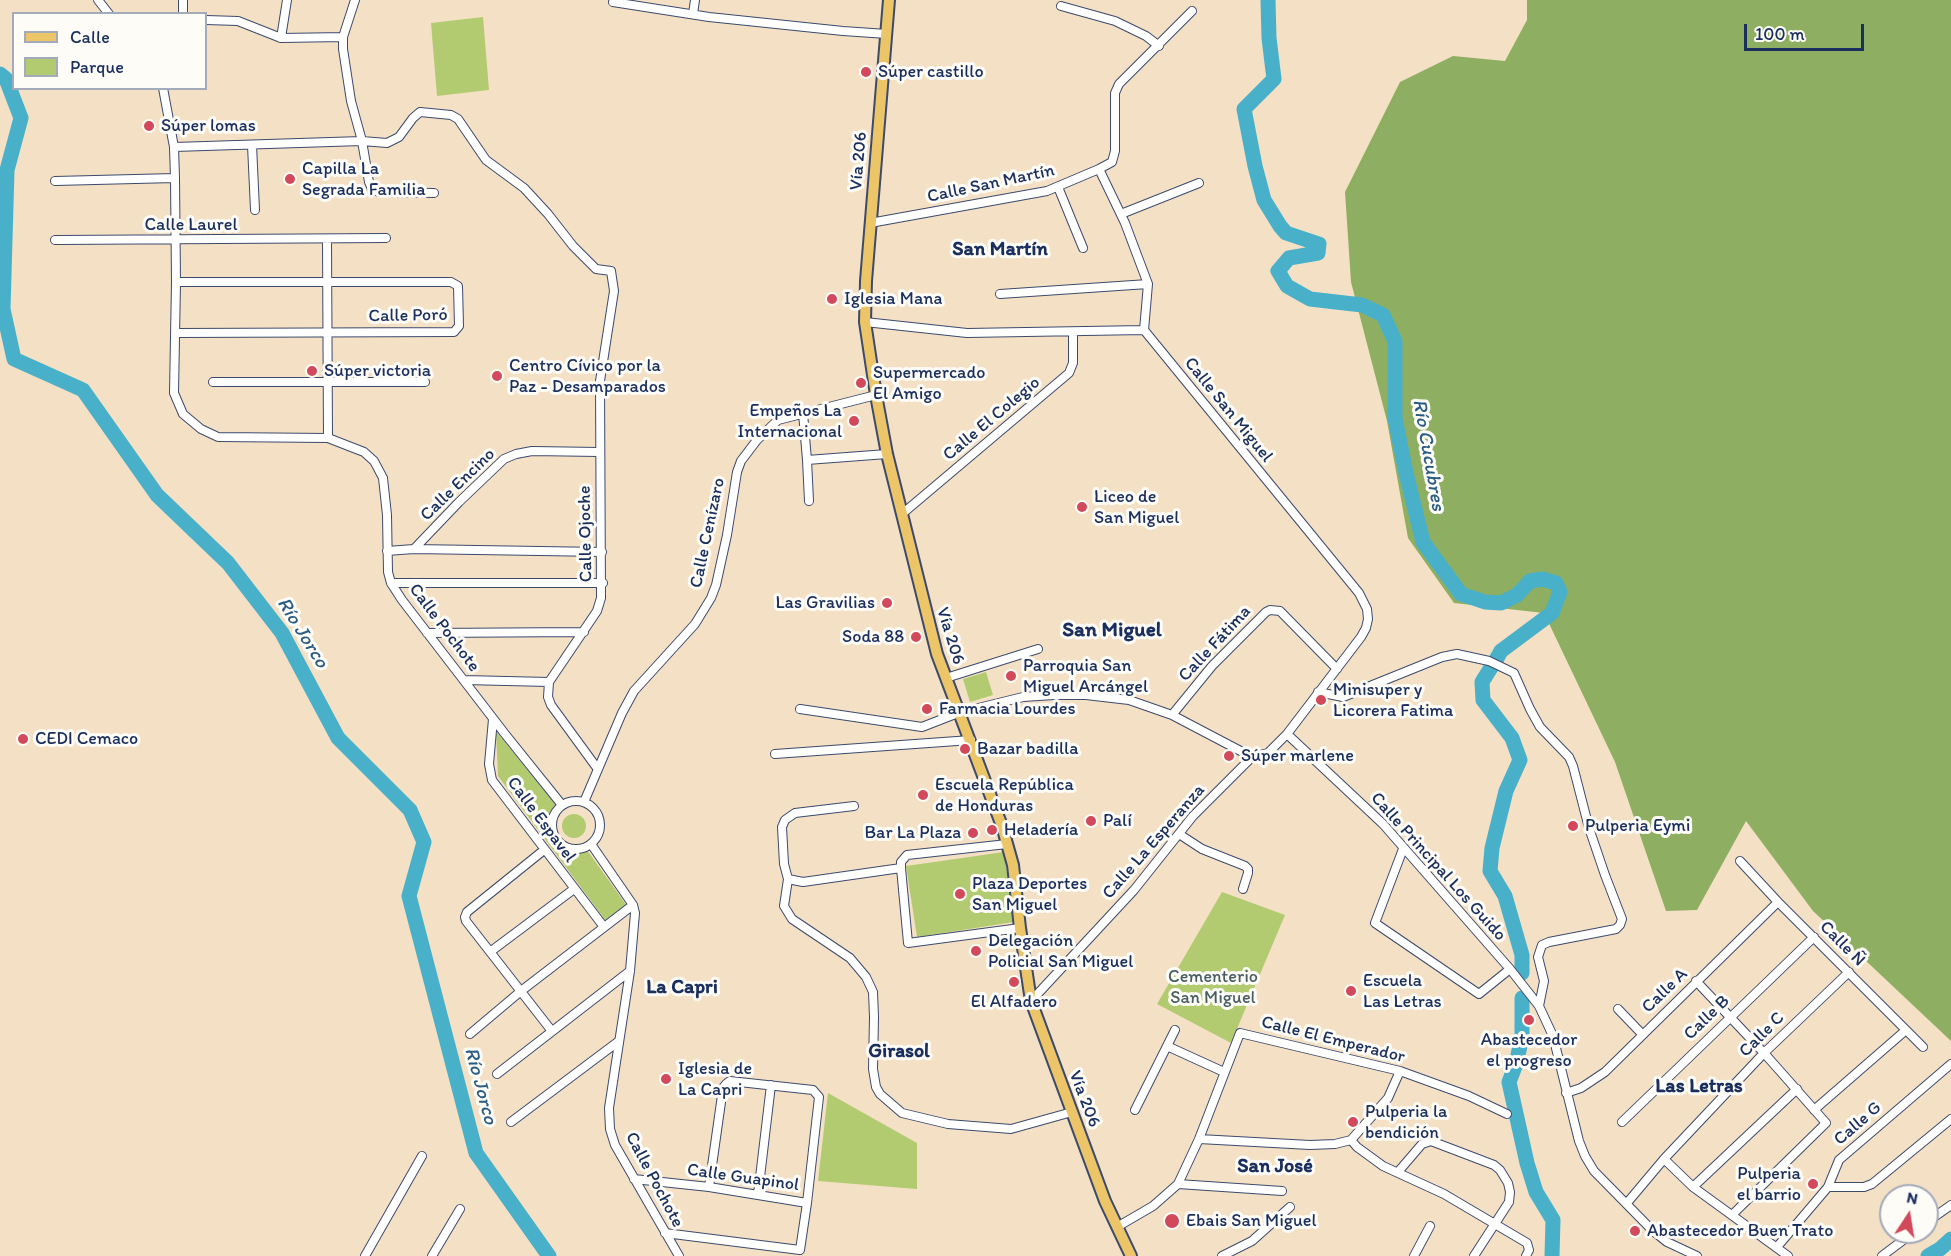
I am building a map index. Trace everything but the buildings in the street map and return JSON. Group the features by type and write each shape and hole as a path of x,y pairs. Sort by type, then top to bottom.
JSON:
{"main road":[{"name":"Vía 206","path":"889,0 870,223 865,322 887,454 926,614 958,713 971,740 1013,865 1031,1001 1071,1112 1131,1256"}],"street":[{"path":"98,0 107,12"},
{"path":"280,38 287,0"},
{"path":"355,0 343,37 343,49 351,101 362,141 369,182 372,189 379,192 434,193"},
{"path":"693,14 695,0"},
{"path":"614,2 843,32 887,34"},
{"path":"1061,6 1114,21 1146,36 1159,46"},
{"path":"865,322 967,333 1144,330 1148,284 1121,214 1099,170 1112,162 1115,151 1115,93 1119,84 1192,11"},
{"path":"207,20 238,21 280,38 343,37"},
{"name":"Calle Pochote","path":"163,90 174,147 176,240 174,393 183,414 201,429 218,436 328,438 364,452 374,461 383,478 387,514 388,572 391,583 493,719 562,805"},
{"name":"Calle Ojoche","path":"362,141 387,143 399,137 420,112 451,115 458,119 486,160 524,188 596,270 611,271 614,291 600,381 599,452 603,583 601,598 597,611 549,682"},
{"path":"174,147 362,141"},
{"path":"252,145 255,210"},
{"name":"Calle San Martín","path":"870,223 1047,191 1099,170"},
{"path":"55,181 175,178"},
{"path":"1121,214 1199,183"},
{"path":"1058,186 1083,248"},
{"name":"Calle Laurel","path":"55,240 386,238"},
{"path":"327,240 328,438"},
{"path":"176,282 327,282"},
{"name":"Calle Poró","path":"327,282 451,282 458,286 459,326 454,332 327,331"},
{"path":"1000,294 1148,284"},
{"name":"Calle San Miguel","path":"1144,330 1359,593 1367,609 1366,628 1287,734"},
{"path":"176,333 327,331"},
{"name":"Calle El Colegio","path":"902,514 1069,373 1073,363 1073,333"},
{"path":"213,382 425,382"},
{"name":"Calle Cenízaro","path":"584,802 597,768 634,691 694,624 711,598 727,535 737,472 741,461 757,440 778,420 876,395"},
{"path":"803,413 809,501"},
{"name":"Calle Encino","path":"414,549 504,459 532,451 599,452"},
{"path":"807,460 887,454"},
{"path":"387,551 414,549 602,552"},
{"path":"391,583 603,583"},
{"name":"Calle Fátima","path":"1172,715 1212,666 1270,610 1280,611 1337,669"},
{"path":"427,633 584,632"},
{"path":"946,678 1038,649"},
{"path":"1318,692 1343,697 1443,657 1457,654 1489,661 1514,673 1540,727 1569,757 1573,766 1589,828 1622,919 1616,929 1542,945 1538,957 1544,981 1539,1006"},
{"path":"464,680 549,682 551,705 597,768"},
{"path":"800,709 922,727 958,713 1023,697 1054,694 1086,695 1129,700 1172,715 1252,757 1268,753 1287,734"},
{"name":"Calle Espavel","path":"493,719 489,764 492,780 604,927"},
{"name":"Calle Principal Los Guido","path":"1287,734 1383,824 1510,969 1539,1006 1553,1036 1578,1141 1594,1171 1652,1230 1667,1242 1697,1256"},
{"path":"775,754 971,740"},
{"name":"Calle La Esperanza","path":"1031,1001 1134,890 1193,816 1252,757"},
{"path":"577,801 584,802 597,812 600,820 597,836 591,844 570,848 557,840 552,825 557,810 562,805 577,801"},
{"path":"854,806 789,815 782,827 784,864 788,879 784,906 787,914 850,958 867,977 873,992 873,1069 876,1087 880,1094 902,1113 948,1124 1011,1129 1071,1112"},
{"path":"1179,834 1202,849 1245,866 1248,873 1243,889"},
{"path":"470,1034 521,991 633,904 591,844"},
{"path":"1007,844 907,855 901,862 901,868 908,943 1020,928"},
{"path":"544,849 467,912 466,921 551,1030"},
{"path":"1403,849 1375,922 1479,994 1510,969"},
{"name":"Calle Ñ","path":"1740,861 1923,1047"},
{"path":"788,879 803,882 901,868"},
{"path":"490,952 574,889"},
{"name":"Calle A","path":"1566,1093 1581,1088 1605,1072 1778,902"},
{"name":"Calle Pochote","path":"633,904 635,921 630,971 609,1108 610,1129 615,1145 679,1256"},
{"name":"Calle B","path":"1622,1122 1814,937"},
{"path":"497,1074 630,971"},
{"name":"Calle C","path":"1627,1203 1664,1159 1764,1053 1849,972"},
{"path":"1696,981 1826,1123 1732,1215"},
{"path":"1618,1009 1642,1034"},
{"path":"1135,1110 1175,1030"},
{"path":"1814,1110 1906,1030"},
{"name":"Calle El Emperador","path":"1117,1227 1153,1206 1178,1184 1199,1139 1240,1033 1400,1071 1469,1096 1507,1114"},
{"path":"511,1122 620,1041"},
{"path":"1167,1046 1224,1072"},
{"name":"Calle G","path":"1777,1248 1828,1188 1839,1160 1951,1064"},
{"path":"1199,1139 1310,1145 1335,1144 1350,1140 1389,1098 1400,1071"},
{"path":"709,1187 723,1088 730,1081 813,1090 819,1097 807,1203"},
{"path":"758,1194 771,1085"},
{"path":"1693,1187 1797,1089"},
{"path":"1828,1188 1872,1184 1951,1119"},
{"path":"1350,1140 1383,1166 1444,1194 1527,1243 1528,1253"},
{"path":"1398,1172 1427,1141 1494,1166 1505,1176 1510,1192 1509,1202 1474,1256"},
{"path":"365,1256 422,1156"},
{"path":"1664,1159 1693,1187 1788,1256"},
{"name":"Calle Guapinol","path":"634,1179 709,1187 807,1203 800,1250 665,1233"},
{"path":"1178,1184 1282,1191"},
{"path":"1222,1256 1252,1241 1290,1207"},
{"path":"432,1256 460,1209"},
{"path":"1414,1256 1430,1226"},
{"path":"1882,1256 1898,1244"}],"green space":[{"path":"1527,0 1951,0 1951,1041 1813,911 1746,821 1697,910 1666,911 1615,762 1544,613 1454,603 1408,538 1387,421 1351,282 1345,192 1400,82 1453,56 1505,61 1527,20"},
{"path":"483,17 489,90 437,96 431,23"},
{"path":"986,672 993,695 970,702 963,679"},
{"path":"496,731 556,805 550,815 548,826 550,836 557,845 565,850 580,852 587,850 627,906 606,921 498,776"},
{"path":"574,814 579,815 585,821 585,831 579,837 574,838 569,837 563,831 562,826 563,821 569,815"},
{"name":"Plaza Deportes San Miguel","path":"1004,852 1014,922 917,937 906,866"},
{"name":"Cementerio San Miguel","path":"1222,892 1285,915 1231,1043 1157,1004"},
{"path":"828,1093 917,1143 917,1189 818,1181"}],"waterway":[{"name":"Río Cucubres","path":"1268,0 1269,38 1274,79 1244,109 1255,166 1264,200 1280,226 1286,233 1319,244 1318,253 1289,258 1278,271 1287,286 1310,299 1362,305 1383,315 1395,341 1395,418 1423,542 1461,594 1485,602 1501,603 1517,595 1530,581 1542,579 1556,583 1560,592 1552,613 1501,651 1496,660"},
{"name":"Río Jorco","path":"0,74 6,79 21,118 7,170 3,309 14,359 83,390 157,495 228,563 282,633 338,738 410,810 424,842 409,896 476,1153 549,1256"},
{"name":"Río Cucubres","path":"1492,666 1482,682 1483,700 1512,738 1520,760 1506,791 1492,848 1490,871 1505,896 1522,955 1522,973"},
{"name":"Río Cucubres","path":"1522,998 1522,1037 1509,1082 1527,1163 1536,1192 1553,1220 1552,1256"},
{"name":"Río Cucubres","path":"1928,1256 1951,1239"}],"place":[{"name":"Súper castillo","path":"866,72"},
{"name":"Súper lomas","path":"149,126"},
{"name":"Capilla La Segrada Familia","path":"290,179"},
{"name":"Iglesia Mana","path":"832,299"},
{"name":"Súper victoria","path":"312,371"},
{"name":"Centro Cívico por la Paz - Desamparados","path":"497,376"},
{"name":"Supermercado El Amigo","path":"861,383"},
{"name":"Empeños La Internacional","path":"854,421"},
{"name":"Liceo de San Miguel","path":"1082,507"},
{"name":"Las Gravilias","path":"887,603"},
{"name":"Soda 88","path":"916,637"},
{"name":"Parroquia San Miguel Arcángel","path":"1011,676"},
{"name":"Minisuper y Licorera Fatima","path":"1321,700"},
{"name":"Farmacia Lourdes","path":"927,709"},
{"name":"CEDI Cemaco","path":"23,739"},
{"name":"Bazar badilla","path":"965,749"},
{"name":"Súper marlene","path":"1229,756"},
{"name":"Escuela República de Honduras","path":"923,795"},
{"name":"Palí","path":"1091,821"},
{"name":"Pulperia Eymi","path":"1573,826"},
{"name":"Heladería","path":"992,830"},
{"name":"Bar La Plaza","path":"973,833"},
{"name":"Plaza Deportes San Miguel","path":"960,894"},
{"name":"Delegación Policial San Miguel","path":"976,951"},
{"name":"El Alfadero","path":"1014,982"},
{"name":"Escuela Las Letras","path":"1351,991"},
{"name":"Abastecedor el progreso","path":"1529,1020"},
{"name":"Iglesia de La Capri","path":"666,1079"},
{"name":"Pulperia la bendición","path":"1353,1122"},
{"name":"Pulperia el barrio","path":"1813,1184"},
{"name":"Ebais San Miguel","path":"1172,1221"},
{"name":"Abastecedor Buen Trato","path":"1635,1231"}],"district":[{"name":"San Martín","path":"1000,250"},
{"name":"San Miguel","path":"1112,631"},
{"name":"La Capri","path":"682,988"},
{"name":"Girasol","path":"899,1052"},
{"name":"Las Letras","path":"1699,1087"},
{"name":"San José","path":"1275,1167"}]}
